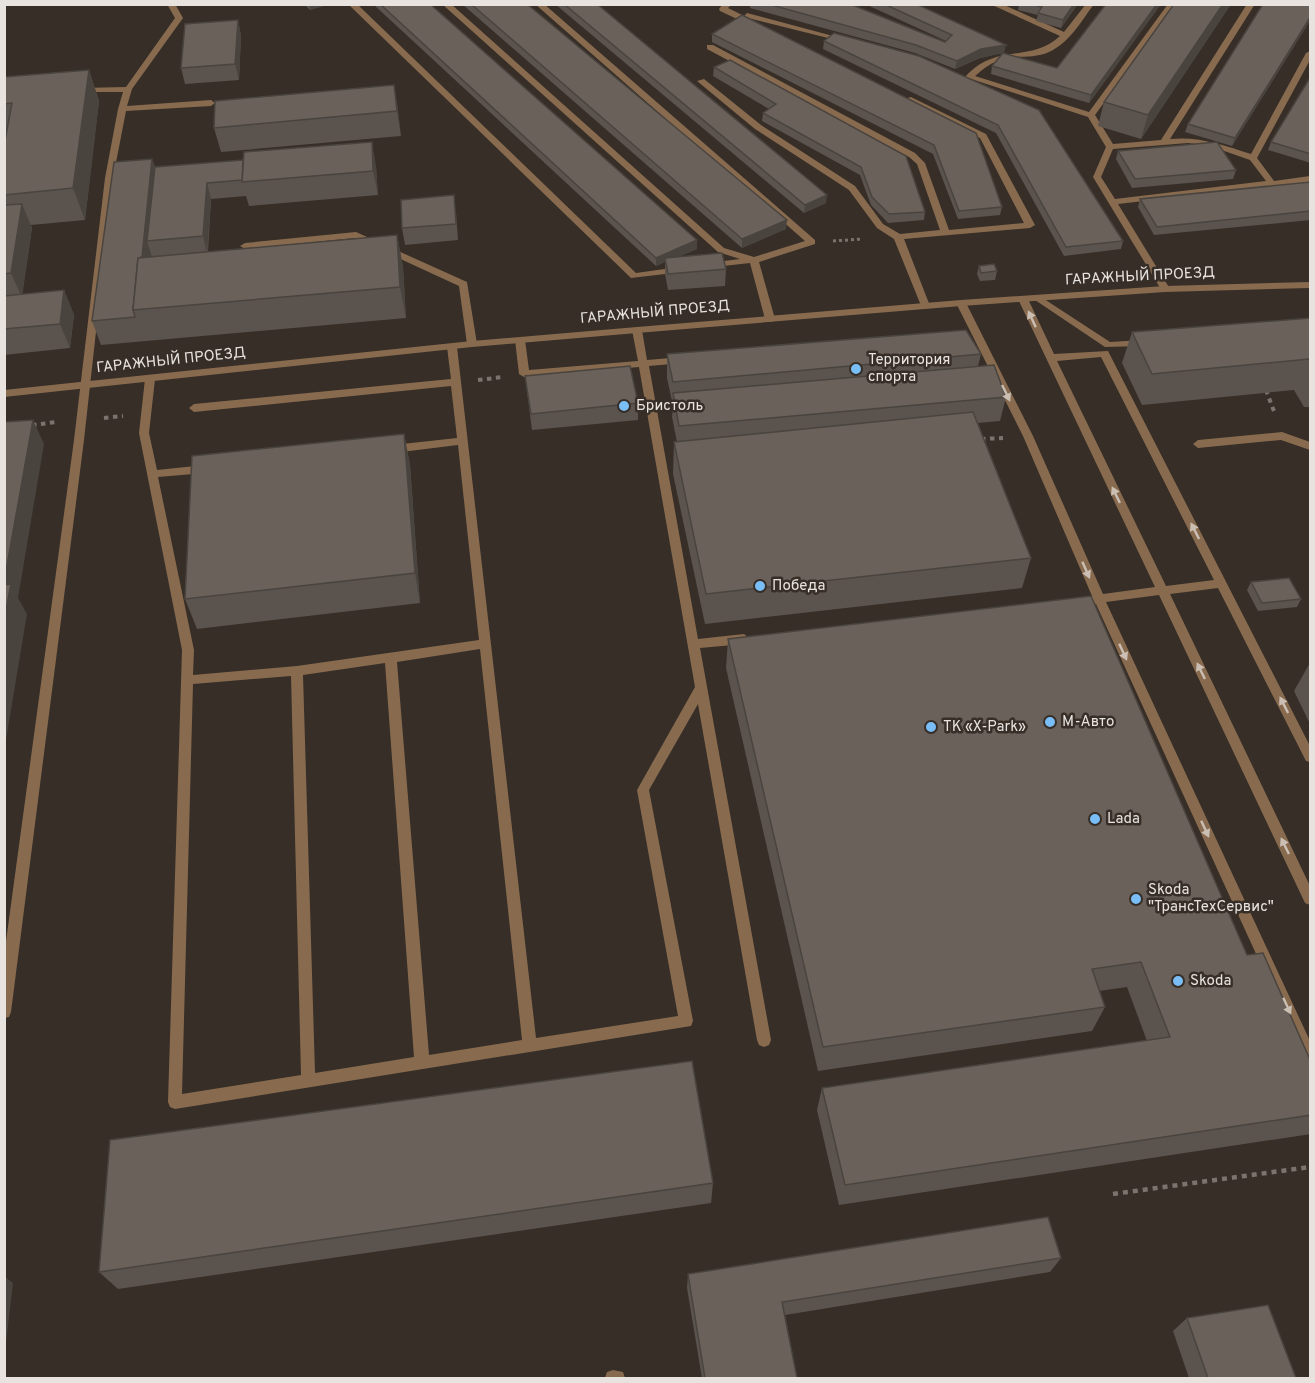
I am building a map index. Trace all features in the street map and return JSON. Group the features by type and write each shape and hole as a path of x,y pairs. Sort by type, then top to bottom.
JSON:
{"street":[{"path":"4,1012 86,385 109,178 128,89 179,18 171,4"},
{"path":"352,4 634,276 688,269"},
{"path":"446,4 721,250 754,260"},
{"path":"539,4 812,242"},
{"path":"994,4 1007,7 1066,36"},
{"path":"969,77 984,64 1002,57 1041,53 1053,47 1066,36 1090,4"},
{"path":"1091,115 1172,4"},
{"path":"1164,142 1251,4"},
{"path":"726,7 765,29"},
{"path":"726,7 850,42"},
{"path":"710,47 912,155 921,163 945,232"},
{"path":"1253,158 1311,53"},
{"path":"958,73 1091,115 1110,147"},
{"path":"701,81 758,127 852,188 880,226 898,237 925,306"},
{"path":"74,90 128,89"},
{"path":"898,237 1030,225 983,135 900,95"},
{"path":"122,109 210,103"},
{"path":"1110,147 1188,140 1212,144 1253,158 1272,184"},
{"path":"1110,147 1097,177 1165,289"},
{"path":"1112,202 1311,179"},
{"path":"245,246 356,235 464,284 472,344"},
{"path":"699,268 754,260 812,242"},
{"path":"754,260 770,319"},
{"name":"ГАРАЖНЫЙ ПРОЕЗД","path":"4,394 472,344 637,330 961,303 1165,289 1311,285"},
{"path":"1038,298 1108,345 1155,342"},
{"path":"1023,299 1162,590 1305,876 1311,899"},
{"path":"961,303 1028,436 1099,599 1311,1056"},
{"path":"637,330 764,1040"},
{"path":"965,335 976,334"},
{"path":"520,340 525,374 691,359"},
{"path":"452,347 530,1046"},
{"path":"1051,358 1104,353 1311,757"},
{"path":"150,379 144,433 188,650 175,1102 686,1021 643,790 701,687"},
{"path":"194,408 456,382"},
{"path":"1197,444 1282,436 1311,446"},
{"path":"382,450 463,441"},
{"path":"151,474 220,467"},
{"path":"1076,602 1221,583"},
{"path":"694,644 759,637"},
{"path":"187,680 297,670 486,644"},
{"path":"391,658 422,1063"},
{"path":"297,670 308,1081"}],"path":[{"path":"812,242 898,237"},
{"path":"456,382 525,374"},
{"path":"1263,380 1282,436"},
{"path":"27,426 147,413"},
{"path":"977,440 1028,436"},
{"path":"1113,1194 1311,1167"}],"building":[{"path":"380,4 430,4 697,240 656,258"},
{"path":"471,4 527,4 787,220 742,239"},
{"path":"564,4 597,4 827,195 805,205"},
{"path":"768,4 850,4 945,42 952,35 884,4 916,4 1006,45 981,49 957,61 916,45"},
{"path":"1031,4 1074,4 1063,20 1038,13 1042,7"},
{"path":"1106,4 1157,4 1091,95 992,66 1003,53 1057,68"},
{"path":"1174,4 1223,4 1148,115 1104,102"},
{"path":"1263,4 1311,4 1311,16 1235,138 1188,124"},
{"path":"742,15 976,133 1002,207 959,211 934,145 712,34"},
{"path":"238,20 235,64 181,68 185,24"},
{"path":"834,33 919,56 1039,110 1123,241 1066,247 998,125 824,41"},
{"path":"730,60 906,156 925,212 889,214 872,197 861,167 763,113 776,104 714,67"},
{"path":"89,70 73,188 4,195 4,146 12,103 4,104 4,77"},
{"path":"1311,76 1311,154 1271,142"},
{"path":"394,85 397,111 214,128 215,101"},
{"path":"372,142 373,171 242,182 244,152"},
{"path":"1217,142 1236,170 1135,179 1118,151"},
{"path":"152,159 142,257 138,258 133,310 135,317 92,321 114,162"},
{"path":"243,160 242,180 207,183 203,236 147,241 155,167"},
{"path":"1311,182 1311,211 1157,227 1140,199"},
{"path":"454,195 456,224 402,228 401,200"},
{"path":"22,204 11,273 4,274 4,205"},
{"path":"397,235 400,287 133,310 138,258"},
{"path":"722,253 726,269 668,274 665,258"},
{"path":"994,264 997,271 981,273 979,266"},
{"path":"64,290 60,324 4,329 4,296"},
{"path":"1311,318 1311,362 1309,359 1152,374 1132,332"},
{"path":"966,330 981,354 673,382 667,354"},
{"path":"994,365 1006,397 679,426 673,393"},
{"path":"630,366 638,403 531,414 525,376"},
{"path":"973,412 1031,558 706,594 674,442"},
{"path":"33,420 4,582 4,422"},
{"path":"404,434 415,573 185,599 192,456"},
{"path":"1289,578 1301,599 1262,603 1251,582"},
{"path":"11,584 4,620 4,585"},
{"path":"1091,596 1247,955 1263,953 1311,1062 1311,1115 845,1185 822,1088 1170,1037 1141,962 1092,969 1105,1007 823,1047 728,639"},
{"path":"692,1061 713,1183 99,1272 110,1140"},
{"path":"1048,1217 1061,1258 782,1302 797,1378 705,1378 688,1274"},
{"path":"1268,1305 1296,1378 1208,1378 1187,1318"}],"place":[{"name":"Территория спорта","path":"856,369"},
{"name":"Бристоль","path":"624,406"},
{"name":"Победа","path":"760,586"},
{"name":"М-Авто","path":"1050,722"},
{"name":"ТК «X-Park»","path":"931,727"},
{"name":"Lada","path":"1095,819"},
{"name":"Skoda \"ТрансТехСервис\"","path":"1136,899"},
{"name":"Skoda","path":"1178,981"}]}
